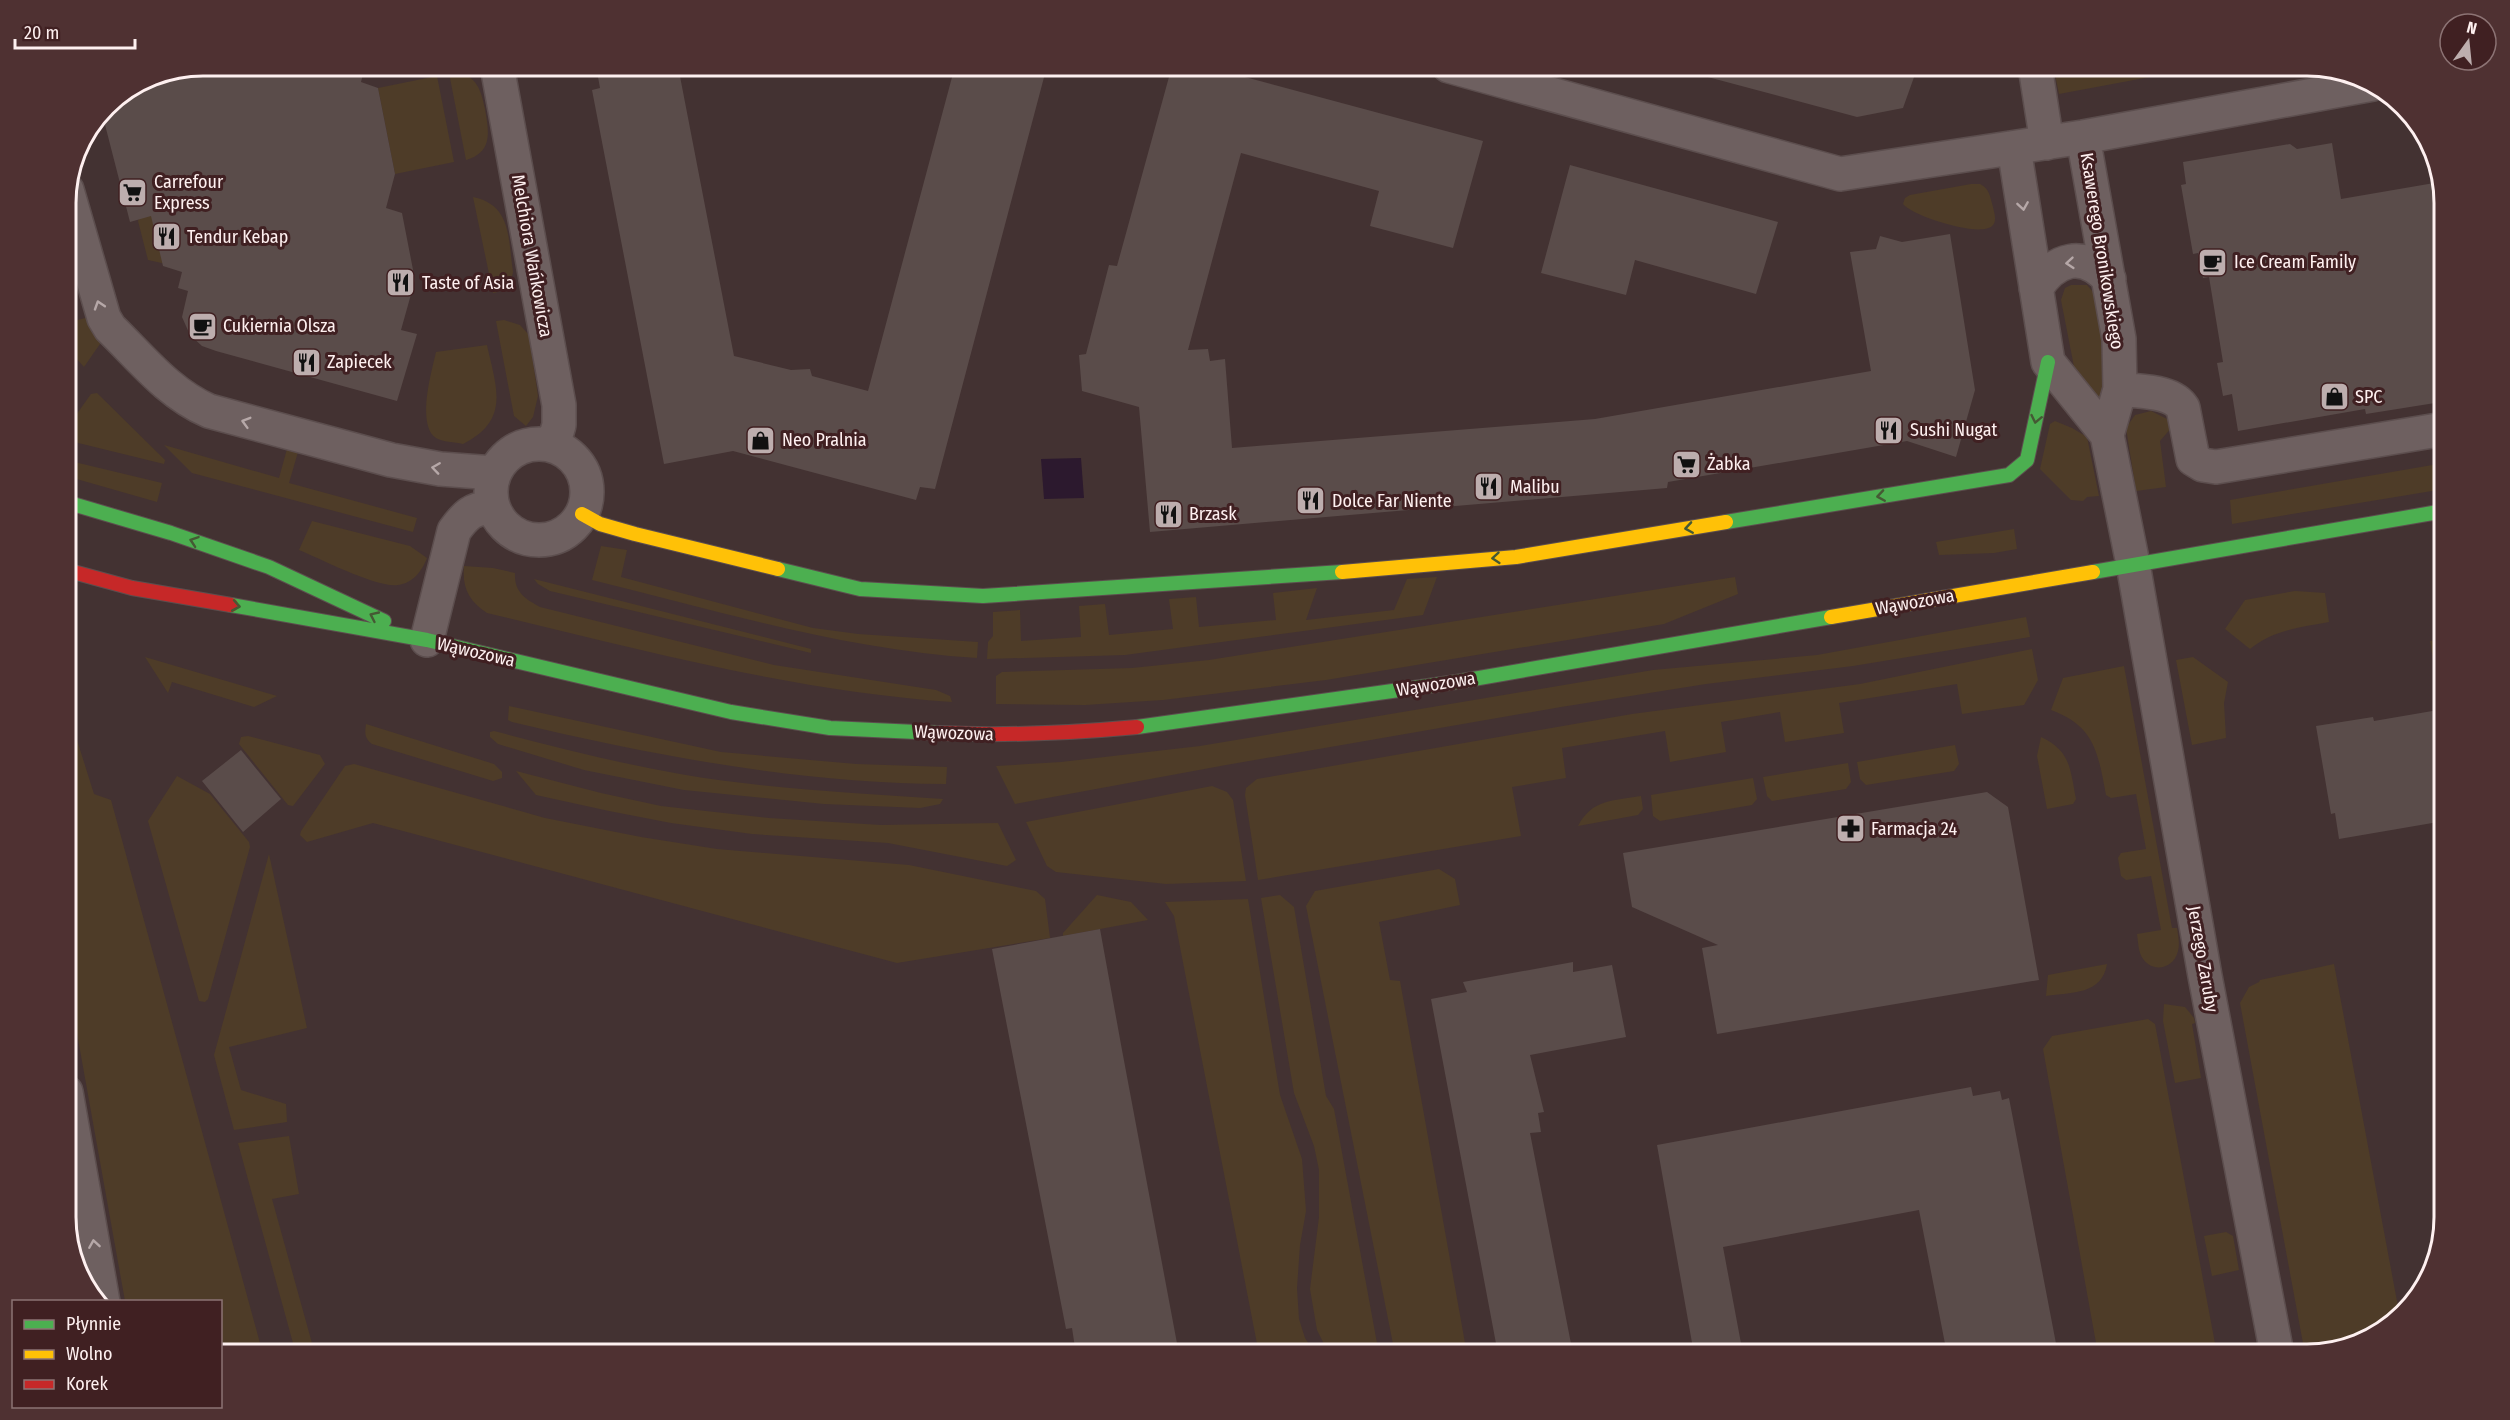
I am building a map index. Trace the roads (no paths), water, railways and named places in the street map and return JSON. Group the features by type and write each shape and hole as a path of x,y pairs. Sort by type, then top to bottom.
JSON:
{"street":[{"path":"1487,76 1840,174 2048,143 2357,87"},
{"path":"2037,76 2048,143"},
{"name":"Melchiora Wańkowicza","path":"499,77 559,405 558,425 553,446"},
{"name":"Ksawerego Bronikowskiego","path":"2083,137 2119,339 2120,389 2107,435 2133,564"},
{"name":"Ksawerego Bronikowskiego","path":"2014,148 2048,362 2107,435"},
{"path":"77,225 104,318 110,328 173,391 189,402 209,411 391,460 440,469 494,473"},
{"path":"2036,288 2053,267 2070,261 2091,264 2109,279"},
{"path":"582,514 600,524 635,534 860,590 982,596 1269,578 1516,557 2009,475 2026,460 2048,362"},
{"path":"2120,389 2169,396 2179,402 2183,408 2193,459 2203,465 2216,467 2433,431"},
{"path":"528,444 553,446 572,456 587,482 587,496 582,514 574,525 561,536 545,540 532,539 513,533 500,521 493,506 490,491 494,473 501,462 513,451 528,444"},
{"name":"Wąwozowa","path":"77,505 171,532 269,567 427,640"},
{"path":"427,640 454,531 463,518 473,510 493,506"},
{"name":"Wąwozowa","path":"77,577 427,640 730,712 830,728 959,735 1065,733 1147,726 1456,682 2433,513"},
{"name":"Jerzego Zaruby","path":"2133,564 2205,976 2275,1344"},
{"path":"77,1154 101,1291"}],"place":[{"name":"Carrefour Express","path":"133,192"},
{"name":"Tendur Kebap","path":"166,237"},
{"name":"Ice Cream Family","path":"2213,262"},
{"name":"Taste of Asia","path":"401,283"},
{"name":"Cukiernia Olsza","path":"202,326"},
{"name":"Zapiecek","path":"306,362"},
{"name":"SPC","path":"2334,397"},
{"name":"Sushi Nugat","path":"1889,430"},
{"name":"Neo Pralnia","path":"761,440"},
{"name":"Żabka","path":"1686,464"},
{"name":"Malibu","path":"1489,487"},
{"name":"Dolce Far Niente","path":"1311,501"},
{"name":"Brzask","path":"1168,514"},
{"name":"Farmacja 24","path":"1850,829"}]}
